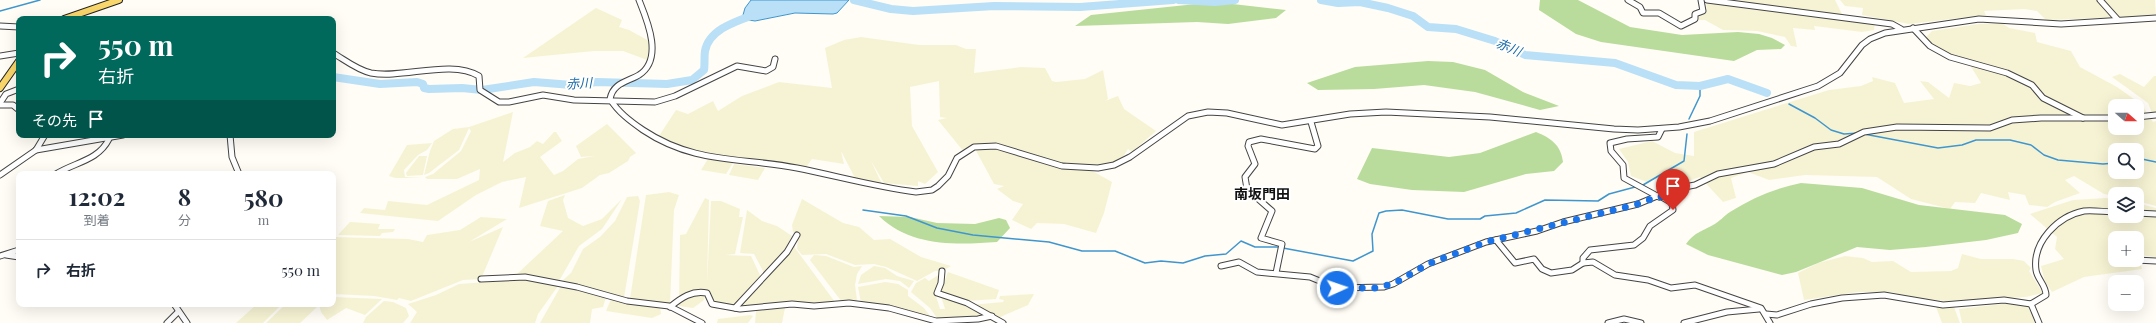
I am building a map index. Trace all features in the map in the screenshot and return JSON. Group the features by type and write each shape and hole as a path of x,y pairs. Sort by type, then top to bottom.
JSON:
{"main road":[{"path":"73,16 119,0"},
{"path":"0,88 16,65"}],"street":[{"path":"639,0 651,42 648,66 640,74 614,89 610,96 613,106 648,133 680,150 779,165 916,192 932,190 938,186 944,181 957,158 962,153 980,146 996,146 1062,166 1088,169 1122,162 1182,120 1194,114 1217,112 1282,125 1311,122 1356,114 1386,112 1472,115 1614,129 1662,129 1710,121 1818,86 1840,72 1862,45 1870,39 1901,29 1979,19 2061,24 2156,18"},
{"path":"1628,0 1640,7 1643,13 1659,14 1681,26 1695,19 1695,14 1703,11 1701,0"},
{"path":"1709,0 1892,24 1901,29"},
{"path":"2100,0 2118,20"},
{"path":"0,26 16,27"},
{"path":"1913,28 1930,46 1950,58 1999,71 2032,85 2043,98 2086,119"},
{"path":"0,56 16,53"},
{"path":"336,55 360,70 371,73 400,75 433,69 472,72 479,76 479,87 483,92 499,102 509,102 543,95 574,100 655,102 675,96 737,66 766,71 773,67 775,59"},
{"path":"16,90 6,94 0,104 13,105 16,108"},
{"path":"2144,117 2155,118"},
{"path":"1221,266 1239,262 1250,270 1310,277 1337,288 1384,287 1393,284 1428,264 1496,240 1537,231 1563,222 1638,204 1674,189 1695,185 1718,174 1774,164 1811,148 1839,144 1861,133 1897,127 1990,128 2012,120 2041,118 2108,118"},
{"path":"1276,273 1282,244 1263,240 1262,238 1272,211 1247,189 1245,176 1255,164 1248,146 1249,142 1253,140 1262,139 1315,149 1318,146 1311,122"},
{"path":"1583,263 1583,258 1590,250 1634,245 1640,242 1650,226 1673,210 1672,204 1660,196 1624,178 1623,165 1611,151 1610,143 1627,139 1658,137 1662,129"},
{"path":"36,150 43,138"},
{"path":"0,175 36,150 56,145 112,138"},
{"path":"230,138 232,157 238,171"},
{"path":"62,171 104,150 109,139"},
{"path":"1684,323 1741,309 1756,309 1777,315 1811,304 1842,298 1884,295 1943,305 2004,300 2031,304 2046,295 2046,292 2038,278 2036,269 2038,248 2041,238 2050,229 2079,212 2108,212"},
{"path":"2144,213 2156,214"},
{"path":"735,308 787,252 797,235"},
{"path":"1496,240 1515,263 1534,259 1546,272 1555,273 1572,270 1583,263 1593,262 1615,275 1648,280 1668,288 1689,285 1702,287 1766,312 1770,323"},
{"path":"3,256 16,251"},
{"path":"3,256 16,257"},
{"path":"2144,260 2156,261"},
{"path":"942,271 941,283 937,293 967,303 1003,323"},
{"path":"481,279 531,278 577,287 626,301 670,307 702,323"},
{"path":"670,307 694,291 707,293 712,304 735,308 774,307 792,304 814,306 849,303 889,308 936,321 978,319 992,316"},
{"path":"2031,304 2039,323"},
{"path":"176,307 187,323"},
{"path":"167,323 178,312"},
{"path":"1608,323 1624,319 1641,323"}],"shaded area":[{"path":"1835,0 1843,16 1875,23 1874,30 1862,32 1814,26 1815,30 1793,28 1797,47 1791,46 1785,37 1757,31 1723,30 1705,20 1699,20 1699,17 1707,11 1706,1"},
{"path":"1840,0 2155,0 2156,16 2046,20 2037,11 2024,9 1984,11 1986,15 1909,24 1862,15 1863,8 1845,6"},
{"path":"596,8 622,20 619,27 629,30 651,42 650,61 623,51 594,51 523,58"},
{"path":"2002,23 2009,28 2035,33 2037,42 2071,51 2080,67 2117,87 2134,99 2108,99 2108,135 2144,135 2144,108 2153,122 2156,121 2156,206 2144,203 2144,187 2108,187 2108,195 2104,194 2074,176 2065,180 2080,193 2055,202 2047,207 2029,205 2025,195 2008,192 2010,200 1981,193 1975,203 1955,202 1950,209 1911,199 1877,177 1805,175 1769,180 1748,172 1731,178 1736,198 1723,202 1700,177 1683,183 1678,175 1670,172 1647,182 1631,176 1628,162 1619,149 1652,141 1675,153 1694,156 1694,132 1829,90 1861,86 1873,81 1872,77 1895,83 1904,103 1934,99 1920,81 1928,82 1949,98 1954,83 1970,86 1981,83 1970,65 1941,52 1926,37 1932,31 1979,24"},
{"path":"861,37 919,45 956,45 966,49 976,49 974,73 1021,67 1045,68 1052,81 1056,82 1085,79 1103,70 1108,99 1105,101 1118,96 1124,109 1156,131 1132,152 1128,149 1119,163 1089,169 1112,182 1104,213 1096,233 1064,224 1037,223 1031,229 1012,220 1023,204 1013,201 997,189 1004,186 994,184 974,147 964,152 938,120 947,118 940,117 939,81 910,87 912,126 938,172 925,184 918,181 918,186 884,183 871,161 882,184 855,178 841,151 844,164 812,159 804,170 676,149 657,139 676,110 688,114 713,101 718,111 742,96 779,82 832,88 825,48 844,40"},
{"path":"2120,74 2144,87 2154,76 2156,76 2156,112 2152,113 2148,103 2144,99 2112,77"},
{"path":"513,112 503,162 515,153 530,147 537,141 543,144 554,132 556,132 562,141 540,157 554,175 563,171 578,159 594,156 581,157 576,146 607,124 636,153 630,157 628,161 609,173 600,175 582,188 519,208 526,177 502,182 476,195 438,221 360,213 364,208 385,210 388,201 427,205 479,180 480,169 457,179 427,179 425,177 433,174 461,151 471,131 469,128 459,150 429,173 424,175 434,141 453,129 469,127"},
{"path":"432,143 427,150 418,155 404,170 405,177 422,178 395,178 389,176 407,145"},
{"path":"419,156 427,156 423,175 407,176 406,173"},
{"path":"708,159 733,163 726,174 701,170"},
{"path":"734,164 765,168 758,180 729,175"},
{"path":"669,192 679,195 674,210 670,304 630,299 646,195"},
{"path":"565,195 563,200 568,218 583,226 602,219 622,199 602,229 579,246 559,281 515,276 563,231 540,226 548,201"},
{"path":"638,196 640,201 624,298 562,281 571,273 583,249 600,237 615,221 627,197"},
{"path":"705,198 709,200 707,284 711,201 721,201 740,209 739,217 743,217 735,254 725,255 751,256 761,277 734,305 722,305 712,300 707,290 704,300 693,308 679,306 680,235 686,234"},
{"path":"2106,198 2108,198 2108,223 2144,223 2144,205 2156,208 2156,257 2144,256 2144,231 2108,231 2108,267 2141,267 2142,269 2084,277 2052,292 2045,282 2041,266 2064,259 2055,249 2057,237 2030,214 2073,200"},
{"path":"802,199 843,223 859,227 874,240 890,239 921,257 951,266 942,271 935,271 917,281 886,267 874,264 855,265 826,254 802,255 797,249 798,236 793,232 792,225"},
{"path":"747,210 762,221 777,226 792,236 785,252 764,273 754,254 740,253"},
{"path":"481,217 507,219 469,242 503,227 481,279 463,280 411,301 399,298 397,300 374,296 336,294 336,237 408,239 423,242 427,235 460,230"},
{"path":"350,222 380,224 378,229 395,229 393,232 382,233 380,236 338,235"},
{"path":"795,240 795,248 835,302 740,306 790,253"},
{"path":"1962,254 1981,259 2013,259 2024,261 2031,268 2029,271 2043,293 2026,297 1946,301 1914,298 1891,292 1858,292 1804,300 1798,273 1818,263 1845,256 1863,258 1872,262 1893,261 1911,272 1951,271 1958,268"},
{"path":"814,255 826,256 854,267 862,266 857,274 855,285 857,300 842,302 810,260"},
{"path":"874,266 885,268 897,276 914,281 909,288 900,281 886,279 858,284 861,275"},
{"path":"948,272 999,290 996,299 968,301 956,299 940,292"},
{"path":"940,274 935,293 940,309 945,309 941,296 966,305 988,316 960,319 937,318 930,308 911,292 916,283 925,278 929,281"},
{"path":"525,279 558,286 538,314 535,323 410,323 417,312 408,304 436,295 459,284"},
{"path":"885,282 898,284 908,290 908,296 924,308 932,319 861,303 858,287"},
{"path":"561,286 606,297 603,307 592,309 590,323 540,323"},
{"path":"1034,294 1028,305 998,318 971,305 1003,302 1004,300 999,299 1000,296"},
{"path":"336,297 382,299 365,315 346,308 327,320 321,312 320,307 336,307"},
{"path":"611,299 621,302 660,307 661,314 652,318 606,311"},
{"path":"384,301 393,302 406,308 409,316 403,323 363,323 366,317"},
{"path":"2019,302 2027,304 2035,323 1962,323 1959,309"},
{"path":"254,307 279,307 263,323 236,323"},
{"path":"283,307 317,307 300,323 266,323"},
{"path":"1936,307 1954,307 1960,323 1942,323"},
{"path":"785,308 782,323 755,323 756,311"},
{"path":"750,315 753,316 748,323 717,323 718,319"}],"green space":[{"path":"1540,0 1578,0 1630,27 1682,35 1738,32 1759,34 1772,38 1785,45 1781,49 1757,50 1734,61 1601,42 1576,34 1539,10"},
{"path":"1215,2 1286,10 1276,18 1228,24 1197,22 1075,26 1091,15"},
{"path":"1428,61 1453,62 1485,70 1523,92 1559,106 1540,110 1475,92 1424,85 1374,89 1318,90 1307,83 1355,67"},
{"path":"1536,132 1551,140 1560,151 1563,162 1554,171 1526,174 1464,192 1412,190 1370,184 1357,179 1372,148 1449,157 1480,153"},
{"path":"1801,183 1862,188 1919,205 2005,215 2022,224 2018,233 1986,240 1890,250 1857,247 1796,272 1782,275 1708,255 1686,244 1695,235 1715,224 1730,212 1747,202 1764,194"},
{"path":"879,216 910,217 937,223 975,224 999,218 1006,220 1010,228 997,242 966,244 935,242 919,239 905,234 891,226"}],"water":[{"path":"751,0 849,0 837,13 833,14 795,13 755,21 749,20 743,15 745,8"}],"waterway":[{"path":"0,11 40,0"},
{"name":"赤川","path":"854,0 891,9 913,11 994,6 1080,7 1173,0"},
{"name":"赤川","path":"1179,0 1215,2 1235,0"},
{"name":"赤川","path":"1321,0 1338,3 1360,2 1388,8 1413,16 1428,27 1456,29 1495,41 1525,55 1615,63 1676,85 1700,86 1728,79 1767,93"},
{"name":"赤川","path":"336,77 380,84 417,82 423,84 424,88 429,89 462,88 482,90 534,82 572,85 597,82 667,84 692,80 704,70 705,51 712,37 725,27 756,14"},
{"path":"1689,119 1700,96 1700,86"},
{"path":"1789,104 1815,118 1831,130 1844,134 1859,133"},
{"path":"1643,185 1684,161 1687,134"},
{"path":"1864,134 1938,148 1962,145 1976,140 2010,140 2031,145 2044,155 2058,160 2108,164"},
{"path":"2144,159 2156,162"},
{"path":"1283,248 1353,261 1373,251 1372,234 1379,213 1386,211 1402,210 1448,219 1480,219 1485,216 1516,213 1545,200 1598,201 1609,194 1635,187"},
{"path":"863,210 906,216 937,228 973,235 1049,242 1082,251 1115,251 1145,263 1161,261 1183,263 1205,256 1226,254 1241,241 1255,247 1279,247"}],"district":[{"name":"南坂門田","path":"1262,194"}],"route":[{"path":"1337,288 1384,287 1393,284 1428,264 1486,242 1537,231 1563,222 1638,204 1660,196 1672,204 1674,207 1673,210"}]}
